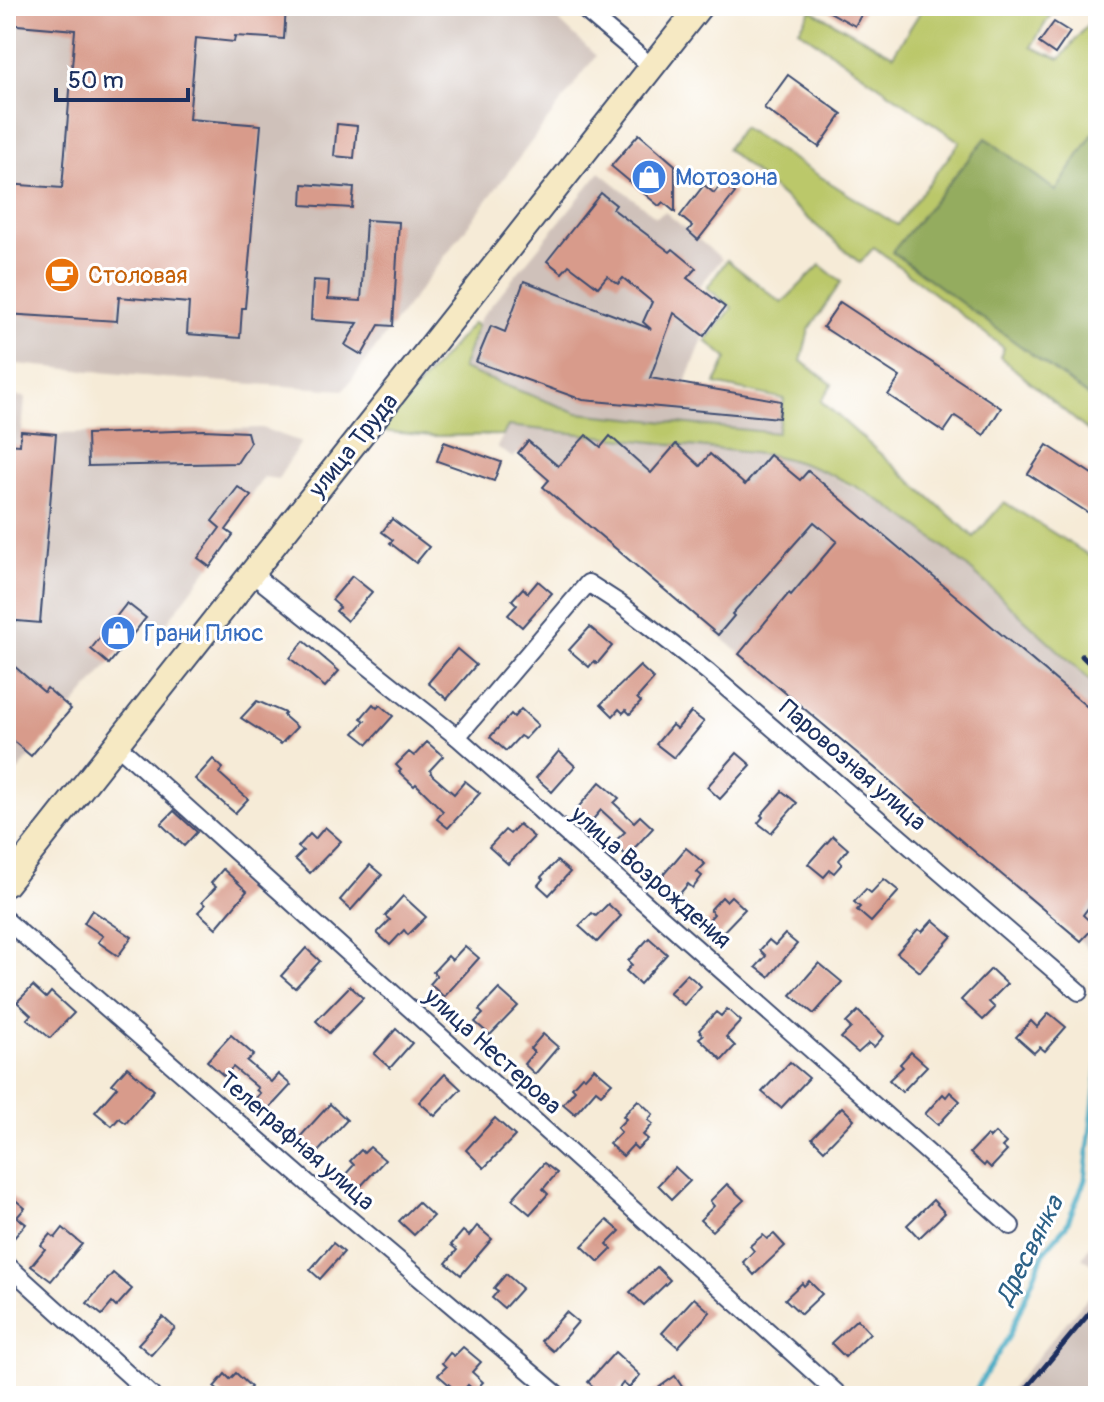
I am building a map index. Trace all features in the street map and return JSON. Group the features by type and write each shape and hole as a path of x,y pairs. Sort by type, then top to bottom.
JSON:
{"street":[{"path":"580,6 651,66"},
{"name":"улица Труда","path":"6,884 700,6"},
{"name":"улица Возрождения","path":"251,573 457,737 1011,1226"},
{"name":"Паровозная улица","path":"457,737 588,583 619,603 708,672 1079,992"},
{"name":"улица Нестерова","path":"115,743 839,1395"},
{"name":"Телеграфная улица","path":"6,920 318,1192 559,1396"},
{"path":"6,1264 152,1396"}],"shaded area":[{"path":"6,6 543,6 596,56 344,390 164,378 6,363"},
{"path":"600,172 656,217 665,212 722,259 699,287 725,307 704,336 685,385 781,401 777,433 578,413 462,369 479,320"},
{"path":"6,395 25,397 22,431 56,434 262,428 301,442 278,479 264,477 226,530 233,535 162,629 127,603 91,649 109,664 71,709 46,689 7,736 31,756 6,784"},
{"path":"508,426 801,461 880,502 929,535 983,580 1098,689 1098,961 1081,941 543,487 549,480 518,453 513,458 497,447"},
{"path":"1098,1232 1098,1268 1082,1258"},
{"path":"1098,1285 1098,1396 1005,1396 1054,1337"}],"green space":[{"path":"924,6 1056,6 1031,47 1060,59 1095,15 1098,17 1098,439 1000,357 1004,348 874,247 860,263 727,149 742,127 897,225 960,142 799,30 811,10 893,55"},
{"path":"1098,126 1098,403 892,252 986,138 1056,191"},
{"path":"727,260 782,303 820,265 841,282 809,330 801,361 832,384 821,401 974,537 1004,502 1098,561 1098,689 996,592 907,518 841,479 806,465 770,455 508,426 503,435 432,436 379,431 473,323 477,326 462,369 578,413 777,433 784,399 715,384 727,358 706,341 732,308 707,288"}],"building":[{"path":"6,6 286,6 284,39 235,36 234,42 196,38 189,119 261,125 240,338 187,334 189,303 119,297 117,321 6,314 6,184 62,188 75,30 6,24"},
{"path":"819,6 866,6 855,26"},
{"path":"1054,22 1070,32 1055,54 1039,43"},
{"path":"788,75 842,114 819,147 764,108"},
{"path":"337,124 357,126 354,158 334,156"},
{"name":"Мотозона","path":"639,134 675,165 675,212 663,202 659,206 611,166"},
{"path":"722,183 735,193 698,240 688,231 692,226 680,216 704,185 714,193"},
{"path":"303,184 354,188 352,208 302,205"},
{"path":"601,193 616,205 613,209 696,268 687,278 725,307 704,336 674,313 650,378 781,401 779,418 583,400 476,362 491,326 505,332 524,281 651,329 643,322 652,302 623,278 618,284 607,276 598,287 569,265 562,273 547,261"},
{"path":"366,220 399,222 393,326 379,325 362,355 345,345 358,323 311,320 313,280 329,281 328,299 361,301"},
{"path":"840,302 1001,408 984,435 955,416 944,432 888,395 900,377 823,327"},
{"path":"204,430 247,432 250,443 237,463 88,466 87,434"},
{"path":"21,431 56,434 40,623 6,620 6,444 20,445"},
{"path":"586,435 601,447 610,436 651,473 676,444 700,466 710,454 745,485 770,455 800,480 808,471 1098,716 1098,895 1083,915 1095,926 1081,941 739,654 837,541 814,522 732,614 734,616 718,635 543,487 549,480 518,453 528,441 558,466"},
{"path":"444,442 501,462 494,481 437,461"},
{"path":"1047,445 1098,478 1098,519 1028,474"},
{"path":"238,487 251,496 226,530 233,535 210,567 198,558 220,528 212,521"},
{"path":"392,519 429,547 416,563 390,543 393,540 382,532"},
{"path":"352,576 372,592 347,621 336,611 340,607 332,600"},
{"path":"538,581 552,593 522,627 508,615 517,605 512,600 523,588 528,593"},
{"name":"Грани Плюс","path":"127,603 146,618 109,664 91,649"},
{"path":"590,627 612,646 597,664 594,661 589,667 569,650"},
{"path":"304,641 339,671 325,687 290,658"},
{"path":"457,649 476,665 447,699 428,683"},
{"path":"6,659 44,692 47,688 71,709 31,756 6,735"},
{"path":"640,666 654,679 637,698 641,702 630,714 619,709 613,716 601,704"},
{"path":"257,701 285,713 283,715 297,727 281,744 241,718"},
{"path":"373,704 377,708 380,705 393,716 368,744 354,733 365,721 361,718"},
{"path":"521,709 538,725 525,739 520,736 506,751 490,737 511,714 514,717"},
{"path":"691,712 704,722 674,758 656,744 672,725 677,729"},
{"path":"427,742 443,756 430,770 432,775 454,794 465,781 480,793 448,828 437,819 443,811 399,772 401,770 396,765 409,752 414,756"},
{"path":"559,751 575,766 552,792 536,778"},
{"path":"737,753 751,765 720,799 707,787"},
{"path":"213,759 223,768 219,773 248,799 235,813 195,779"},
{"path":"600,782 619,798 614,803 634,822 640,816 653,828 627,856 613,843 625,832 601,810 589,824 574,812"},
{"path":"782,791 797,803 771,833 758,823"},
{"path":"174,811 197,832 184,846 161,824"},
{"path":"519,824 534,837 508,864 489,847 505,830 510,834"},
{"path":"325,827 341,841 310,873 295,859 303,851 298,847 310,834 315,839"},
{"path":"833,836 848,849 839,860 842,864 834,873 830,870 824,877 808,864"},
{"path":"686,848 705,864 697,872 702,876 693,888 688,884 677,897 658,881"},
{"path":"557,861 570,872 549,895 538,885 543,879 541,877"},
{"path":"370,865 382,875 351,910 340,900"},
{"path":"223,869 247,891 216,928 198,912 205,905 202,902 216,887 211,883"},
{"path":"884,879 899,891 871,922 857,910 860,907 854,902 866,889 871,893"},
{"path":"403,896 426,917 408,935 404,930 390,945 377,933 390,920 385,916"},
{"path":"731,896 745,909 719,936 706,923 714,914 710,910 722,897 726,901"},
{"path":"608,904 621,916 597,942 579,926 592,913 596,916"},
{"path":"92,910 132,937 118,956 98,942 103,936 84,923"},
{"path":"933,920 952,936 920,972 897,953 918,929 922,932"},
{"path":"785,934 797,944 769,977 756,967 766,956 760,950 769,940 775,945"},
{"path":"649,938 667,954 640,984 626,971 632,965 628,961"},
{"path":"465,946 479,958 444,997 430,984 437,976 433,972 448,956 452,960"},
{"path":"306,948 320,961 295,988 281,976"},
{"path":"819,963 842,982 814,1014 791,995"},
{"path":"991,969 1007,984 989,1002 995,1008 983,1020 961,1000"},
{"path":"687,974 701,986 684,1005 669,993"},
{"path":"33,986 46,998 51,992 74,1013 50,1038 27,1019 31,1015 17,1002"},
{"path":"350,986 363,998 329,1033 316,1021"},
{"path":"499,989 518,1006 490,1035 475,1022 483,1014 479,1010"},
{"path":"727,1009 741,1021 726,1037 735,1046 722,1060 699,1038 703,1035 699,1030 716,1012 721,1016"},
{"path":"858,1011 884,1036 874,1047 869,1043 858,1053 841,1038 851,1028 846,1023"},
{"path":"1049,1013 1066,1027 1045,1051 1040,1047 1034,1053 1016,1037 1031,1021 1037,1027"},
{"path":"396,1029 412,1043 390,1068 374,1054"},
{"path":"543,1034 558,1047 535,1074 524,1064 534,1052 530,1049"},
{"path":"231,1035 254,1055 247,1061 271,1082 278,1074 291,1085 266,1112 253,1101 260,1093 256,1090 258,1088 233,1067 224,1076 207,1061"},
{"path":"911,1052 927,1066 902,1092 889,1080 903,1067 900,1064"},
{"path":"790,1062 809,1078 781,1108 762,1092"},
{"path":"127,1067 154,1090 126,1123 119,1118 112,1126 95,1112 117,1087 112,1084"},
{"path":"594,1068 612,1083 601,1094 596,1090 575,1114 563,1104 575,1090 572,1087"},
{"path":"445,1074 461,1089 435,1116 419,1102"},
{"path":"950,1092 960,1101 938,1125 925,1114 943,1094 946,1097"},
{"path":"638,1100 653,1114 648,1120 653,1124 643,1135 648,1139 637,1149 633,1145 623,1156 609,1144 621,1132 617,1128 626,1119 623,1116"},
{"path":"330,1104 347,1120 316,1154 299,1138"},
{"path":"842,1107 854,1119 824,1150 812,1138"},
{"path":"495,1118 515,1136 484,1168 466,1150"},
{"path":"995,1133 1006,1143 1002,1147 1007,1151 991,1168 986,1163 984,1166 970,1153 987,1135 990,1138"},
{"path":"370,1147 385,1160 358,1189 344,1176 354,1165 350,1161 361,1150 364,1153"},
{"path":"544,1163 557,1173 543,1189 548,1194 530,1214 512,1199"},
{"path":"675,1167 690,1181 672,1199 658,1185"},
{"path":"727,1184 744,1200 712,1231 700,1220 714,1206 710,1201"},
{"path":"6,1192 25,1208 17,1217 26,1224 6,1247"},
{"path":"933,1200 945,1213 919,1238 907,1225"},
{"path":"418,1202 433,1216 414,1235 399,1221"},
{"path":"607,1220 620,1231 607,1244 612,1249 599,1262 582,1246"},
{"path":"477,1226 492,1239 461,1275 446,1263 457,1250 451,1245 463,1231 469,1236"},
{"path":"63,1228 82,1244 51,1281 31,1266 45,1249 41,1245 50,1234 55,1238"},
{"path":"774,1234 785,1246 754,1275 743,1262 754,1251 750,1246 763,1235 767,1239"},
{"path":"333,1243 344,1252 320,1279 310,1270"},
{"path":"657,1267 670,1280 644,1305 630,1292"},
{"path":"113,1273 132,1289 116,1307 112,1303 102,1315 87,1303"},
{"path":"506,1274 522,1288 504,1308 492,1298 498,1291 494,1288"},
{"path":"809,1281 822,1294 801,1314 785,1299 802,1283 804,1286"},
{"path":"694,1298 710,1312 678,1347 662,1333"},
{"path":"566,1312 578,1322 553,1351 541,1341"},
{"path":"163,1317 175,1328 151,1355 138,1344"},
{"path":"857,1319 870,1333 845,1357 831,1343"},
{"path":"463,1347 481,1362 472,1372 483,1382 475,1391 468,1385 460,1394 438,1375 446,1367 442,1363 450,1353 454,1356"},
{"path":"615,1352 640,1375 629,1388 623,1383 613,1396 604,1396 588,1382"},
{"path":"236,1373 251,1387 242,1396 224,1396 214,1387 225,1374 230,1379"},
{"path":"675,1376 688,1396 647,1396"}],"waterway":[{"name":"Дресвянка","path":"972,1396 1009,1336 1045,1250 1066,1226 1085,1180 1098,1064"}],"railway":[{"path":"1082,656 1098,672"},
{"path":"1020,1396 1098,1303"}],"place":[{"name":"Мотозона","path":"649,177"},
{"name":"Столовая","path":"62,275"},
{"name":"Грани Плюс","path":"118,633"}]}
